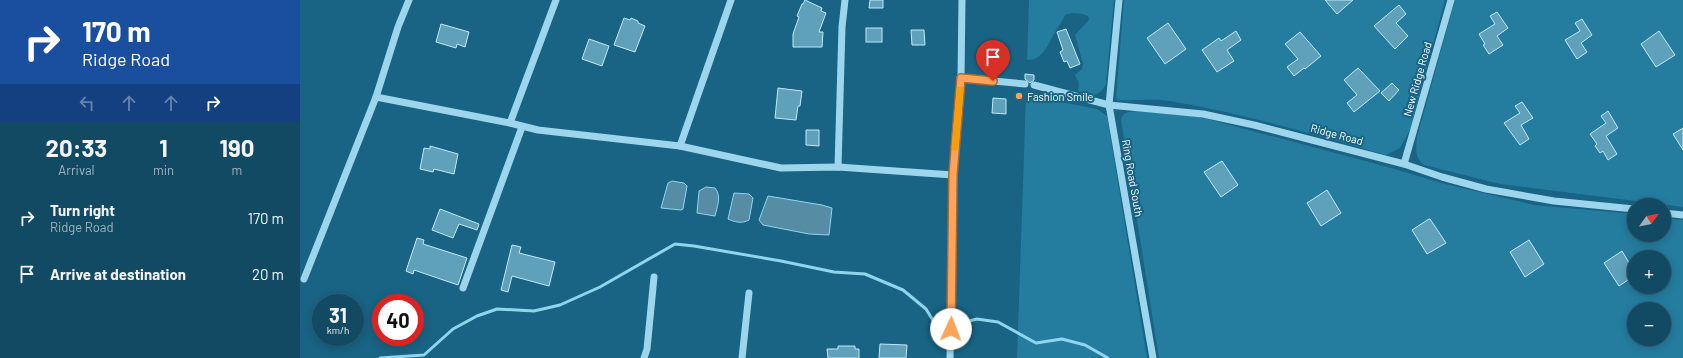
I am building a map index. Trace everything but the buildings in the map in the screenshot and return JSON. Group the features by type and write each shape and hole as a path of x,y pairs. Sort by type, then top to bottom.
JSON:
{"street":[{"path":"304,279 376,97 398,27 409,0"},
{"path":"510,123 556,0"},
{"path":"680,146 732,0"},
{"path":"838,167 842,27 845,0"},
{"path":"950,358 953,175 961,78 962,0"},
{"name":"Ring Road South","path":"1119,0 1109,104 1153,358"},
{"name":"New Ridge Road","path":"1404,164 1451,0"},
{"path":"961,78 1025,84"},
{"name":"Ridge Road","path":"1034,85 1109,104 1203,114 1305,137 1492,190 1554,201 1627,208"},
{"path":"376,97 510,123 538,130 623,141 680,146 782,168 838,167 953,175"},
{"path":"463,288 522,127"},
{"path":"1671,214 1683,215"},
{"path":"644,358 647,349 654,277"},
{"path":"742,358 749,293"}],"shaded area":[{"path":"1029,0 1114,0 1106,83 1101,91 1092,96 1078,91 1079,83 1075,75 1082,69 1083,64 1075,35 1089,20 1088,16 1076,13 1065,15 1044,52 1037,58 1027,60"},
{"path":"1124,0 1445,0 1410,130 1400,148 1386,155 1278,125 1197,106 1163,100 1118,100 1116,98"},
{"path":"1455,0 1683,0 1683,207 1671,205 1671,198 1627,198 1627,200 1500,184 1424,165 1417,156 1416,152 1417,137"},
{"path":"1026,95 1097,109 1107,116 1147,358 1017,358"},
{"path":"1138,111 1200,117 1388,167 1445,184 1534,205 1627,213 1627,242 1671,242 1671,219 1683,220 1683,358 1159,358 1121,120 1125,113"},
{"path":"672,181 684,183 687,186 683,209 681,210 661,208 668,183"},
{"path":"706,187 715,188 718,194 715,216 697,213 699,191"},
{"path":"734,193 749,194 753,198 749,220 738,222 728,219"},
{"path":"768,196 832,208 829,235 809,234 763,225 759,220"}],"waterway":[{"path":"380,358 424,355 453,329 477,316 497,309 534,311 560,305 600,287 675,244 781,261 834,272 865,274 903,290 926,309 934,322 944,325"},
{"path":"961,323 977,319 998,322 1036,343 1062,339 1085,345 1108,358"}],"slow traffic":[{"path":"955,147 960,90"}],"place":[{"name":"Fashion Smile","path":"1019,96"}],"route":[{"path":"951,329 953,175 961,78 993,81"}]}
